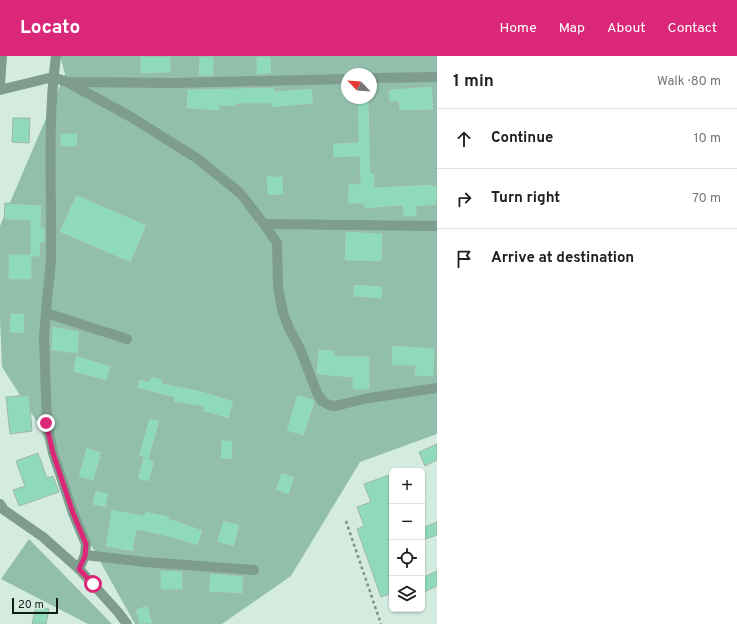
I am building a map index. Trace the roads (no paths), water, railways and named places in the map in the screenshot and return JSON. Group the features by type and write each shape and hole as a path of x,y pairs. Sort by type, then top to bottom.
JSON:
{"street":[{"path":"0,85 2,56"},
{"path":"56,56 53,77 50,198 51,260 44,337 46,423 53,453 73,513 86,544 85,556 79,569"},
{"path":"0,90 53,77 67,82 131,117 198,158 240,193 277,243 278,287 283,313 301,351 317,393 322,401 329,405 335,406 369,398 437,388"},
{"path":"377,78 437,77"},
{"path":"67,82 173,84 341,79"},
{"path":"264,224 437,226"},
{"path":"46,313 127,339"},
{"path":"0,504 4,510 43,537 79,569 127,624"},
{"path":"85,556 153,563 254,570"}]}
